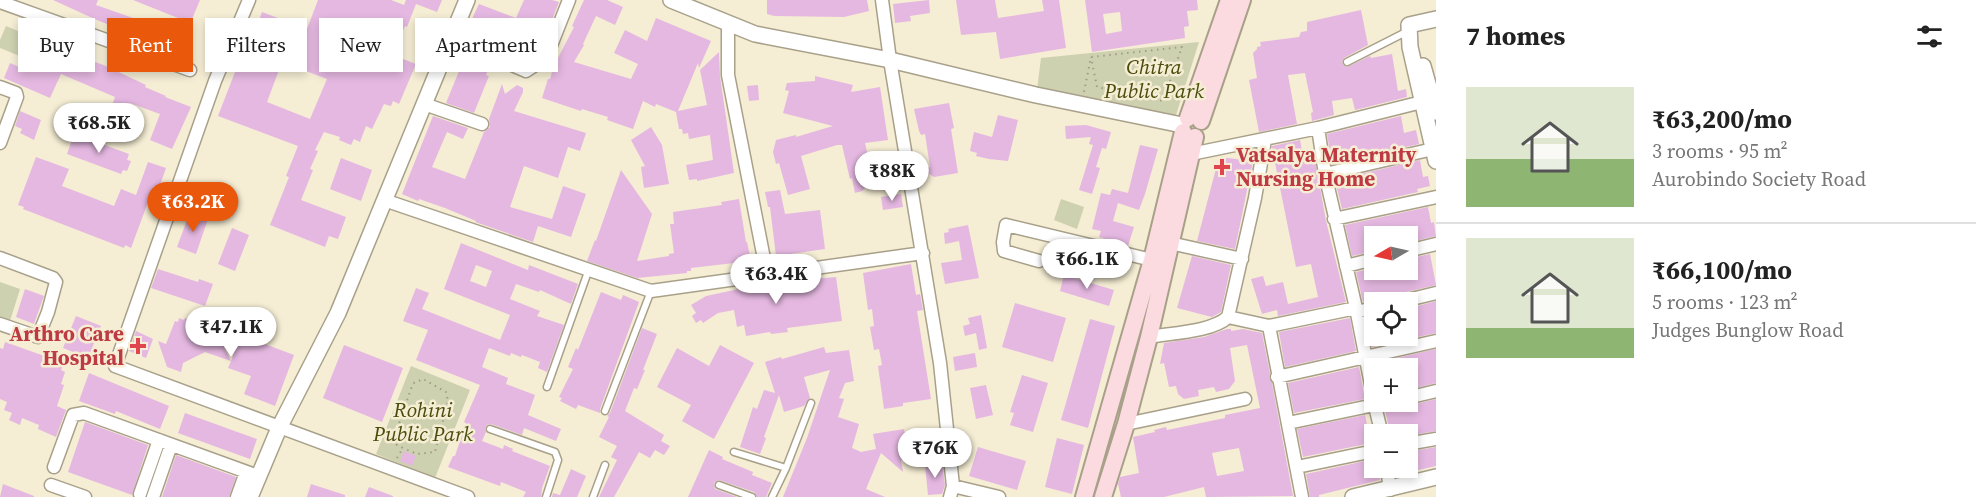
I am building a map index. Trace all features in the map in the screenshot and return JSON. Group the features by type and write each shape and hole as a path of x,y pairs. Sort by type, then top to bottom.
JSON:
{"main road":[{"path":"1084,497 1190,126 1229,0"},
{"path":"1103,497 1126,424 1149,337 1191,154 1190,126 1242,0"}],"street":[{"path":"249,0 215,81 115,366 468,497"},
{"path":"460,18 467,0"},
{"path":"558,28 569,0"},
{"path":"671,0 755,34 890,60 1036,95 1190,126"},
{"path":"882,0 940,363 952,492 999,497"},
{"path":"0,2 107,40"},
{"path":"1325,174 1435,155 1410,48 1409,25 1436,19"},
{"path":"728,23 728,75 767,274"},
{"path":"1436,27 1420,32 1419,47 1436,112"},
{"path":"237,497 279,428 338,313 437,72"},
{"path":"0,87 16,93 17,96 0,143"},
{"path":"1191,154 1265,140 1422,102"},
{"path":"424,104 482,124"},
{"path":"1318,128 1334,219 1365,358 1436,341"},
{"path":"1149,337 1208,327 1222,323 1228,317 1242,259 1265,140"},
{"path":"1334,219 1436,197"},
{"path":"384,200 651,291 923,253"},
{"path":"1040,261 1004,250 1006,225 1152,260"},
{"path":"1170,243 1242,259"},
{"path":"1418,248 1436,244"},
{"path":"0,258 53,278 56,282 38,337 0,324"},
{"path":"1346,266 1364,262"},
{"path":"1418,297 1436,293"},
{"path":"1228,317 1269,326 1364,309"},
{"path":"1269,326 1277,377 1302,497"},
{"path":"1277,377 1364,358"},
{"path":"1418,395 1436,391"},
{"path":"1126,424 1245,399"},
{"path":"1288,423 1364,405"},
{"path":"54,467 73,415 84,413 252,474"},
{"path":"1418,442 1436,439"},
{"path":"146,496 165,443"},
{"path":"1297,467 1364,453"},
{"path":"250,497 252,474"},
{"path":"1353,497 1390,490 1436,477"},
{"path":"1388,478 1390,490"},
{"path":"51,484 85,497"}],"lane":[{"path":"1347,62 1409,31"},
{"path":"547,387 589,269"},
{"path":"605,411 651,291"},
{"path":"772,497 786,468 811,403"},
{"path":"490,429 555,452 558,460 546,497"},
{"path":"734,452 786,468"},
{"path":"592,497 605,465"},
{"path":"719,485 752,497"}],"path":[{"path":"1182,47 1164,101 1097,87 1091,57 1114,55 1182,47"},
{"path":"1082,98 1091,57"},
{"path":"423,380 446,392 448,401 435,452 417,454 403,448 397,445 394,438 411,386 423,380"},
{"path":"392,469 403,448"}],"green space":[{"path":"6,26 18,31 18,55 0,48 0,40"},
{"name":"Chitra Public Park","path":"1199,42 1176,115 1037,90 1041,58"},
{"path":"1061,199 1084,207 1077,229 1054,220"},
{"path":"0,282 20,289 10,321 0,317"},
{"name":"Rohini Public Park","path":"411,366 470,390 435,478 376,454"}],"building":[{"path":"53,0 98,0 96,5 133,18 107,18 107,24"},
{"path":"133,0 200,0 192,18 178,18"},
{"path":"318,0 391,0 404,5 406,0 442,0 437,12 416,4 407,27 405,26 403,31 403,18 319,18 319,72 403,72 403,59 415,64 399,104 393,101 391,106 384,104 372,129 366,126 360,142 354,139 351,145 339,140 340,137 324,132 315,150 318,151 310,169 313,170 301,200 346,217 338,239 329,236 325,247 270,225 289,177 286,176 298,146 218,116 235,72 278,72 267,102 310,119 327,79 307,71 307,29"},
{"path":"524,0 559,2 553,18 516,18"},
{"path":"584,0 607,0 623,7 615,25 596,16 574,62 631,79 638,64 614,53 625,30 647,41 656,18 711,41 699,68 698,63 678,111 707,105 700,70 719,52 720,76 734,173 697,181 697,179 689,180 686,165 713,160 710,135 689,139 688,133 683,134 682,129 679,129 676,112 656,104 655,107 643,101 633,129 607,120 608,117 542,98 552,72 558,72 558,58 574,27 572,26"},
{"path":"767,0 867,0 869,11 844,17 774,16 767,14"},
{"path":"929,0 930,13 910,16 911,21 895,23 893,4"},
{"path":"956,0 995,0 998,18 1044,11 1042,0 1059,0 1066,48 1000,59 996,32 961,35"},
{"path":"1085,0 1197,0 1198,10 1187,11 1189,26 1184,27 1185,38 1092,52","holes":["1120,12 1122,31 1106,34 1103,14"]},
{"path":"479,4 516,18 472,18"},
{"path":"1361,10 1368,45 1344,58 1343,65 1347,67 1370,56 1371,58 1392,54 1398,91 1406,89 1407,97 1355,110 1352,98 1332,101 1334,115 1312,121 1311,113 1313,112 1305,73 1288,75 1297,124 1259,132 1249,80 1257,78 1253,53 1257,47 1261,46 1260,42 1299,37 1301,32 1307,31 1307,22"},
{"path":"262,12 278,18 260,18"},
{"path":"95,62 107,66 107,72 119,72 165,97 191,107 172,149 150,140 160,114 130,103 120,131 105,125 115,97 61,74 50,98 4,78 10,63 18,66 18,72 95,72"},
{"path":"459,72 487,72 486,75 489,76 474,113 446,103"},
{"path":"815,76 853,85 851,92 880,87 888,140 865,143 869,161 891,157 895,176 879,179 878,175 862,191 855,193 842,145 837,145 801,156 810,189 788,195 779,163 776,164 773,152 776,140 796,135 796,137 833,126 783,113 789,91 785,90 787,83 815,81"},
{"path":"502,84 505,94 517,85 523,88 514,111 586,133 580,151 568,147 558,178 524,166 510,207 552,219 563,186 586,194 571,237 538,226 533,242 402,194 433,116 468,128 463,139 447,132 432,167 465,179 484,132 490,127 489,119"},
{"path":"758,85 759,100 749,101 747,86"},
{"path":"949,103 958,173 934,177 920,168 930,167 925,134 921,135 919,131 914,109"},
{"path":"20,111 41,120 34,140 20,133 22,129 15,126"},
{"path":"998,115 1018,120 1008,161 976,156 977,153 970,151 974,132 992,137"},
{"path":"1401,116 1404,133 1416,130 1419,144 1332,164 1327,134"},
{"path":"1086,125 1111,132 1106,149 1102,148 1096,167 1100,168 1092,194 1079,190 1093,145 1089,144 1091,137 1066,139 1065,126"},
{"path":"651,127 662,145 669,184 644,188 641,167 645,166 631,140"},
{"path":"74,134 129,154 127,160 131,161 127,171 123,170 121,174 67,154"},
{"path":"1300,140 1303,156 1314,154 1326,221 1346,302 1278,316 1277,310 1262,314 1251,279 1263,276 1266,286 1283,282 1288,304 1318,297 1311,264 1296,267 1272,148 1272,146"},
{"path":"1140,145 1158,149 1139,210 1118,203 1113,221 1134,227 1128,246 1099,237 1101,231 1092,229 1101,193 1110,195 1112,189 1128,193"},
{"path":"36,157 69,169 62,186 114,206 121,189 136,195 148,162 166,168 159,188 154,186 131,248 125,245 124,248 23,209 24,207 18,205"},
{"path":"1219,157 1253,161 1235,249 1197,241"},
{"path":"341,158 372,170 361,201 330,189"},
{"path":"1420,160 1423,177 1428,176 1430,186 1417,189 1418,192 1342,209 1335,180"},
{"path":"621,170 652,214 637,261 669,256 674,253 670,224 674,224 673,212 722,205 721,202 739,199 751,261 691,268 691,271 687,273 637,278 587,261"},
{"path":"780,190 785,214 820,210 825,249 776,256 770,207 768,207 765,192"},
{"path":"901,194 903,207 883,210 881,197"},
{"path":"1428,207 1436,236 1418,240 1418,226 1364,226 1364,253 1352,256 1345,225"},
{"path":"190,212 208,219 196,254 177,247"},
{"path":"968,225 979,278 945,284 941,263 962,260 959,241 945,244 944,233 949,232 948,229"},
{"path":"232,228 249,235 235,271 218,264"},
{"path":"461,243 528,270 529,265 578,284 571,304 540,290 539,292 516,284 510,299 540,311 537,316 564,325 547,372 538,368 540,362 522,355 521,357 511,353 510,356 489,348 482,367 508,378 506,384 535,395 528,415 561,429 556,441 524,428 522,435 491,424 485,428 486,432 482,441 503,449 504,445 513,449 512,451 550,466 541,497 523,497 526,492 501,482 500,486 448,467 455,456 466,423 464,422 480,385 416,360 428,330 403,321 416,288 429,293 422,309 500,340 510,315 444,289","holes":["476,265 492,271 486,287 470,281"]},
{"path":"1430,254 1436,285 1406,292 1364,292 1363,302 1356,272 1364,270 1364,280 1418,280 1418,257"},
{"path":"1192,256 1231,265 1221,312 1212,317 1177,308"},
{"path":"911,264 916,295 920,294 923,310 917,311 931,399 903,403 903,406 884,409 878,366 882,365 879,349 874,350 870,327 874,326 872,309 868,310 863,273"},
{"path":"158,269 198,282 199,279 213,284 205,306 151,288"},
{"path":"1064,275 1114,290 1109,306 1060,291"},
{"path":"836,277 842,321 787,328 788,332 746,336 744,325 737,327 734,310 718,313 703,323 701,320 696,323 692,316 696,313 691,305 706,296 767,283"},
{"path":"25,289 44,296 34,324 16,317"},
{"path":"601,292 621,300 623,295 639,302 600,413 578,405 576,409 560,401 562,398 559,397 573,369 568,367 576,348 578,350"},
{"path":"1436,301 1436,333 1418,337 1418,306"},
{"path":"1015,303 1066,318 1053,362 1002,347"},
{"path":"981,315 987,348 979,350 976,333 965,336 963,326 970,324 968,318"},
{"path":"76,316 101,326 88,358 63,348"},
{"path":"179,318 184,320 185,318 215,330 231,361 205,352 183,363 181,372 167,367 158,341 166,344 175,321 178,322"},
{"path":"1350,318 1356,351 1285,367 1279,332"},
{"path":"1090,319 1115,326 1088,428 1061,420"},
{"path":"642,328 657,334 643,370 645,370 637,389 634,388 625,411 664,435 661,441 670,446 664,455 655,450 650,458 639,452 614,497 599,497 617,460 611,457 617,446 599,437 609,417 607,416"},
{"path":"1227,329 1231,331 1243,329 1262,333 1293,496 1206,497 1204,487 1164,497 1121,497 1118,484 1120,477 1139,473 1133,437 1166,427 1167,430 1260,408 1247,345 1230,348 1235,381 1229,389 1216,392 1214,387 1198,390 1199,396 1184,399 1178,394 1176,386 1169,387 1164,363 1160,364 1164,343 1204,337","holes":["1239,448 1244,471 1217,476 1212,453"]},
{"path":"136,331 153,339 146,358 129,351"},
{"path":"241,335 294,355 275,406 244,394 251,376 228,368"},
{"path":"5,342 64,363 61,370 65,372 61,384 64,385 57,406 66,410 56,437 38,429 39,425 22,418 20,425 9,420 12,413 4,410 7,402 0,399 0,348 3,349"},
{"path":"344,345 403,368 382,422 323,398"},
{"path":"720,345 754,363 714,439 682,421 691,405 657,387 677,348 709,366"},
{"path":"824,347 826,353 849,350 854,381 845,383 839,398 844,399 838,417 859,424 852,448 861,452 876,449 873,434 904,429 909,458 901,460 903,472 881,453 866,489 885,497 783,497 807,438 830,370 804,377 810,398 804,406 784,412 779,395 760,454 740,447 753,407 757,409 764,390 775,393 765,362"},
{"path":"1436,349 1436,383 1418,387 1418,358 1397,358"},
{"path":"975,353 977,367 955,371 953,357"},
{"path":"1359,367 1364,399 1294,413 1288,383"},
{"path":"89,373 169,406 160,429 116,411 115,414 79,401"},
{"path":"1022,375 1048,383 1033,432 1010,425 1014,413 1010,412"},
{"path":"986,385 993,415 976,419 970,388"},
{"path":"1436,399 1436,431 1418,434 1418,424 1388,424 1385,412 1418,412 1418,404"},
{"path":"185,413 257,439 250,459 178,433"},
{"path":"1365,415 1367,424 1364,424 1364,444 1303,457 1297,429"},
{"path":"85,422 148,445 132,495 68,472"},
{"path":"1057,438 1084,445 1072,494 1045,487"},
{"path":"978,447 1026,461 1017,490 969,476"},
{"path":"1436,447 1436,466 1418,470 1418,450"},
{"path":"709,450 723,457 722,459 753,472 752,475 772,483 766,497 757,497 754,492 719,480 714,483 715,489 737,497 688,497"},
{"path":"404,451 416,456 412,466 400,461"},
{"path":"176,455 236,477 229,497 162,497"},
{"path":"1364,461 1364,478 1380,478 1380,480 1319,495 1319,497 1310,497 1306,474"},
{"path":"942,463 945,485 942,494 928,495 925,465"},
{"path":"571,469 586,476 577,497 552,497 553,493 560,495"},
{"path":"3,484 34,496 34,497 0,497"},
{"path":"311,484 345,495 345,497 307,497"},
{"path":"369,487 393,496 393,497 365,497"}],"place":[{"name":"Vatsalya Maternity Nursing Home","path":"1222,167"},
{"name":"Arthro Care Hospital","path":"138,346"}]}
